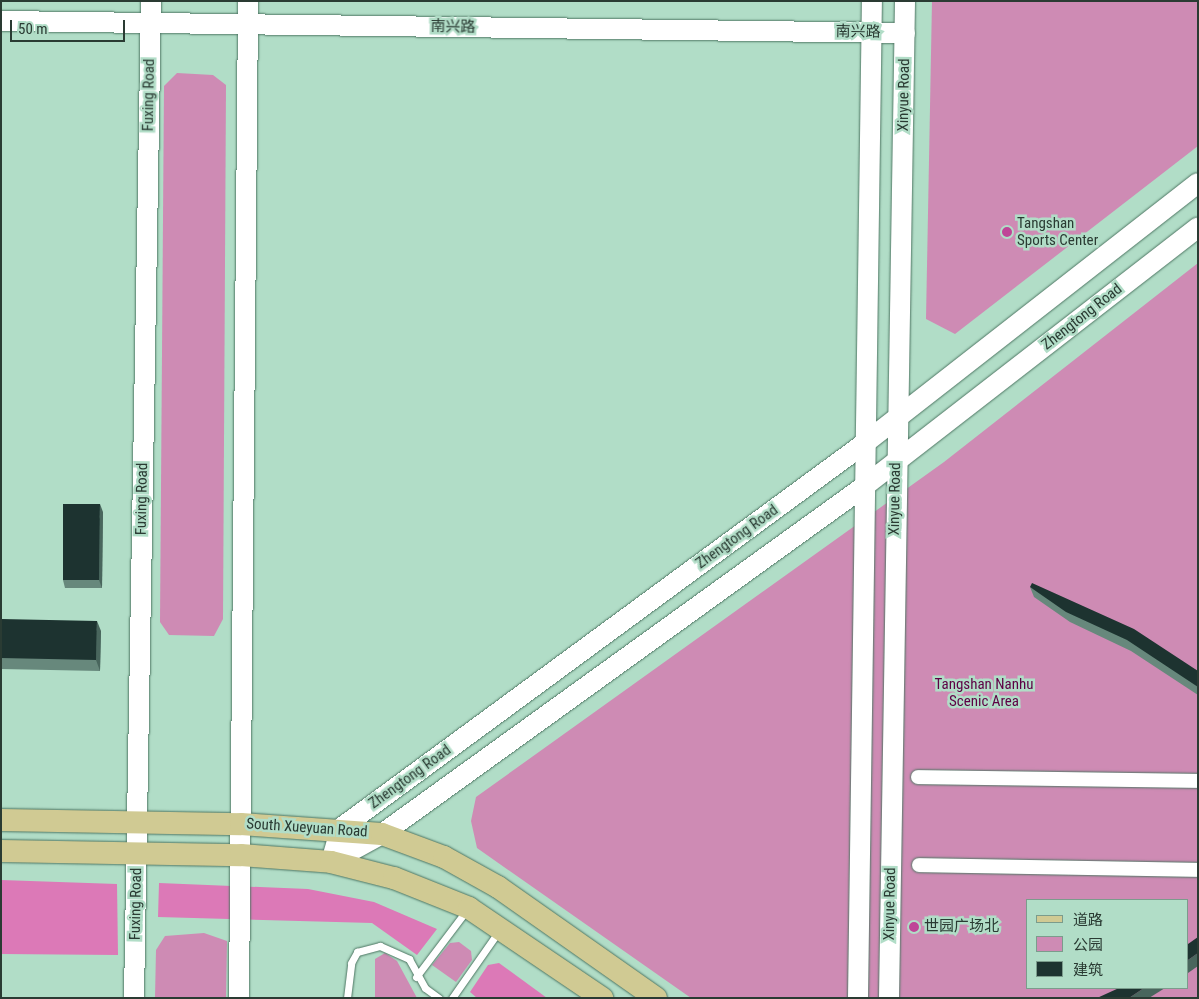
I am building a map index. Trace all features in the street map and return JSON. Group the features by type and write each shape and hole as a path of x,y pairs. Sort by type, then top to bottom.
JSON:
{"main road":[{"name":"Fuxing Road","path":"134,998 151,1"},
{"path":"239,998 248,1"},
{"name":"Xinyue Road","path":"858,998 862,488 865,443 872,1"},
{"name":"Xinyue Road","path":"889,998 896,462 900,412 905,1"},
{"name":"南兴路","path":"1,21 905,33"},
{"name":"Zhengtong Road","path":"341,828 865,443 900,412 1198,184"},
{"name":"Zhengtong Road","path":"331,862 382,834 862,488 1198,227"},
{"name":"South Xueyuan Road","path":"1,820 241,824 341,828 382,834 444,857 498,887 656,998"},
{"path":"331,862 341,828"},
{"name":"South Xueyuan Road","path":"1,851 241,855 331,862 394,878 469,908 602,998"}],"street":[{"path":"918,777 1198,781"},
{"path":"919,865 1198,870"}],"lane":[{"path":"416,977 469,908"},
{"path":"452,998 501,928"},
{"path":"348,998 351,963 358,952 368,948 392,948 409,959 416,977 439,998"}],"green space":[{"name":"Tangshan Sports Center","path":"932,1 1198,1 1198,146 955,334 926,319"},
{"path":"177,73 213,75 226,85 223,619 214,636 169,635 160,622 164,86"},
{"name":"Tangshan Nanhu Scenic Area","path":"1198,263 1198,998 691,998 477,848 471,821 476,797 944,462"},
{"path":"204,933 227,941 226,998 155,998 156,950 165,936"},
{"path":"459,942 471,951 472,960 456,982 432,965 450,943"},
{"path":"385,953 397,961 417,998 375,998 375,959"}],"shaded area":[{"path":"1,880 117,884 118,955 1,954"},
{"path":"159,883 308,889 374,902 437,929 417,955 372,923 158,917"},
{"path":"499,963 547,998 477,998 470,992 488,965"}],"building":[{"path":"63,504 100,504 99,580 63,580"},
{"path":"1032,583 1134,629 1198,671 1198,687 1127,640 1066,612 1030,587"},
{"path":"1,619 97,621 96,660 1,658"},
{"path":"1198,937 1198,953 1189,959 1189,943"},
{"path":"1117,989 1142,989 1129,998 1097,998"}],"place":[{"name":"Tangshan Sports Center","path":"1007,232"},
{"name":"世园广场北","path":"914,927"}]}
